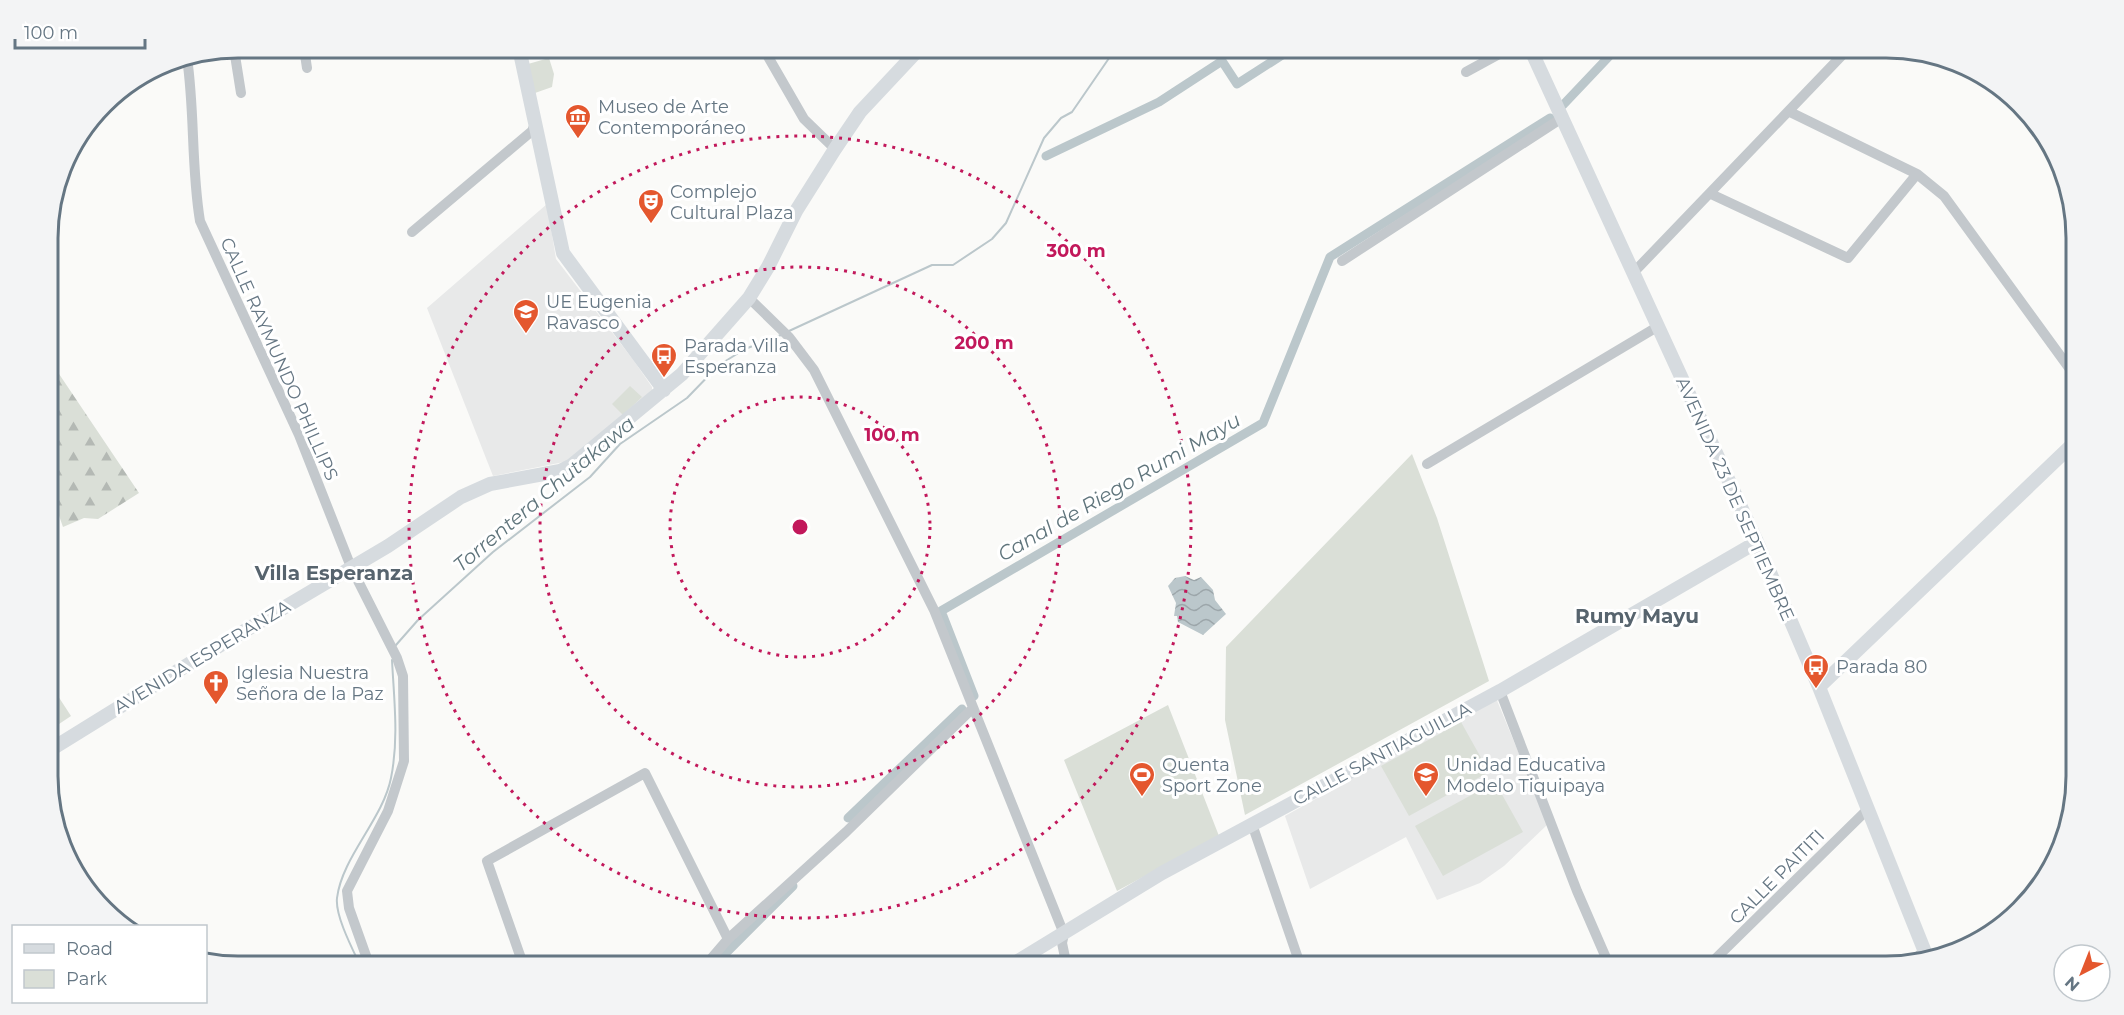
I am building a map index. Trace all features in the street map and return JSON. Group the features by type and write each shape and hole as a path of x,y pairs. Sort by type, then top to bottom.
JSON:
{"main road":[{"path":"522,59 563,253 664,390"},
{"name":"AVENIDA ESPERANZA","path":"59,745 351,567 461,497 490,484 560,471 572,465 664,390 749,298 768,267 796,211 835,149 860,112 910,59"},
{"name":"AVENIDA 23 DE SEPTIEMBRE","path":"1535,59 1757,542 1820,687 1925,952"},
{"path":"1820,687 2066,454"},
{"name":"CALLE SANTIAGUILLA","path":"1027,956 1162,873 1500,691 1757,542"}],"street":[{"path":"236,59 241,93"},
{"path":"306,59 307,68"},
{"path":"770,59 804,119 835,149"},
{"path":"1466,72 1490,59"},
{"path":"1634,272 1839,59"},
{"name":"CALLE RAYMUNDO PHILLIPS","path":"188,66 194,131 195,186 200,221 299,435 351,567 397,657 402,676 404,760 388,811 347,891 349,908 366,956"},
{"path":"1790,112 1917,174 1944,196 2066,364"},
{"path":"1342,261 1562,118"},
{"path":"412,232 532,131 536,121"},
{"path":"1711,194 1848,258 1917,174"},
{"path":"749,298 786,335 814,370 934,610 1064,934 1062,943 1065,956"},
{"path":"1427,464 1657,327"},
{"path":"1500,691 1573,882 1605,956"},
{"path":"713,956 728,939 846,832 973,708"},
{"path":"520,956 487,861 645,774 728,939"},
{"name":"CALLE PAITITI","path":"1718,956 1868,809"},
{"path":"1252,824 1297,956"}],"shaded area":[{"name":"UE Eugenia Ravasco","path":"547,204 556,259 634,361 652,387 652,393 569,461 493,476 427,308"},
{"name":"Unidad Educativa Modelo Tiquipaya","path":"1496,698 1548,824 1504,866 1480,883 1437,900 1406,837 1310,889 1285,816"}],"green space":[{"path":"549,59 554,74 552,87 535,93 528,64"},
{"path":"59,374 139,493 98,519 84,518 63,527 59,516"},
{"path":"630,386 642,397 623,415 612,404"},
{"path":"1412,454 1437,518 1489,681 1245,815 1225,720 1226,647"},
{"path":"59,698 71,716 59,724"},
{"name":"Quenta Sport Zone","path":"1168,705 1219,836 1117,891 1064,760"},
{"path":"1461,722 1489,772 1409,816 1381,766"},
{"path":"1495,782 1523,832 1443,876 1415,826"}],"water":[{"path":"1185,576 1194,580 1201,577 1213,590 1215,600 1226,614 1203,635 1178,622 1177,616 1174,616 1176,603 1168,586 1175,578"}],"waterway":[{"name":"Torrentera Chutakawa","path":"789,331 932,265 953,265 992,239 1006,223 1044,138 1061,118 1072,112 1108,59"},
{"path":"1046,156 1159,102 1222,61 1237,84 1276,59"},
{"name":"Canal de Riego Rumi Mayu","path":"1563,105 1607,59"},
{"name":"Canal de Riego Rumi Mayu","path":"974,696 941,611 1263,423 1330,257 1550,118"},
{"name":"Torrentera Chutakawa","path":"396,645 418,620 493,552 590,477 620,444 687,398 719,365 745,349 781,335"},
{"name":"Torrentera Chutakawa","path":"356,956 339,914 337,898 346,868 380,808 391,778 395,734 392,660"},
{"name":"Canal de Riego Rumi Mayu","path":"848,818 962,709"},
{"name":"Canal de Riego Rumi Mayu","path":"723,956 793,886"}],"place":[{"name":"Museo de Arte Contemporáneo","path":"578,140"},
{"name":"Complejo Cultural Plaza","path":"651,225"},
{"name":"UE Eugenia Ravasco","path":"526,335"},
{"name":"Parada Villa Esperanza","path":"664,379"},
{"name":"Parada 80","path":"1816,690"},
{"name":"Iglesia Nuestra Señora de la Paz","path":"216,706"},
{"name":"Quenta Sport Zone","path":"1142,798"},
{"name":"Unidad Educativa Modelo Tiquipaya","path":"1426,798"}],"district":[{"name":"Villa Esperanza","path":"334,573"},
{"name":"Rumy Mayu","path":"1637,616"}]}
